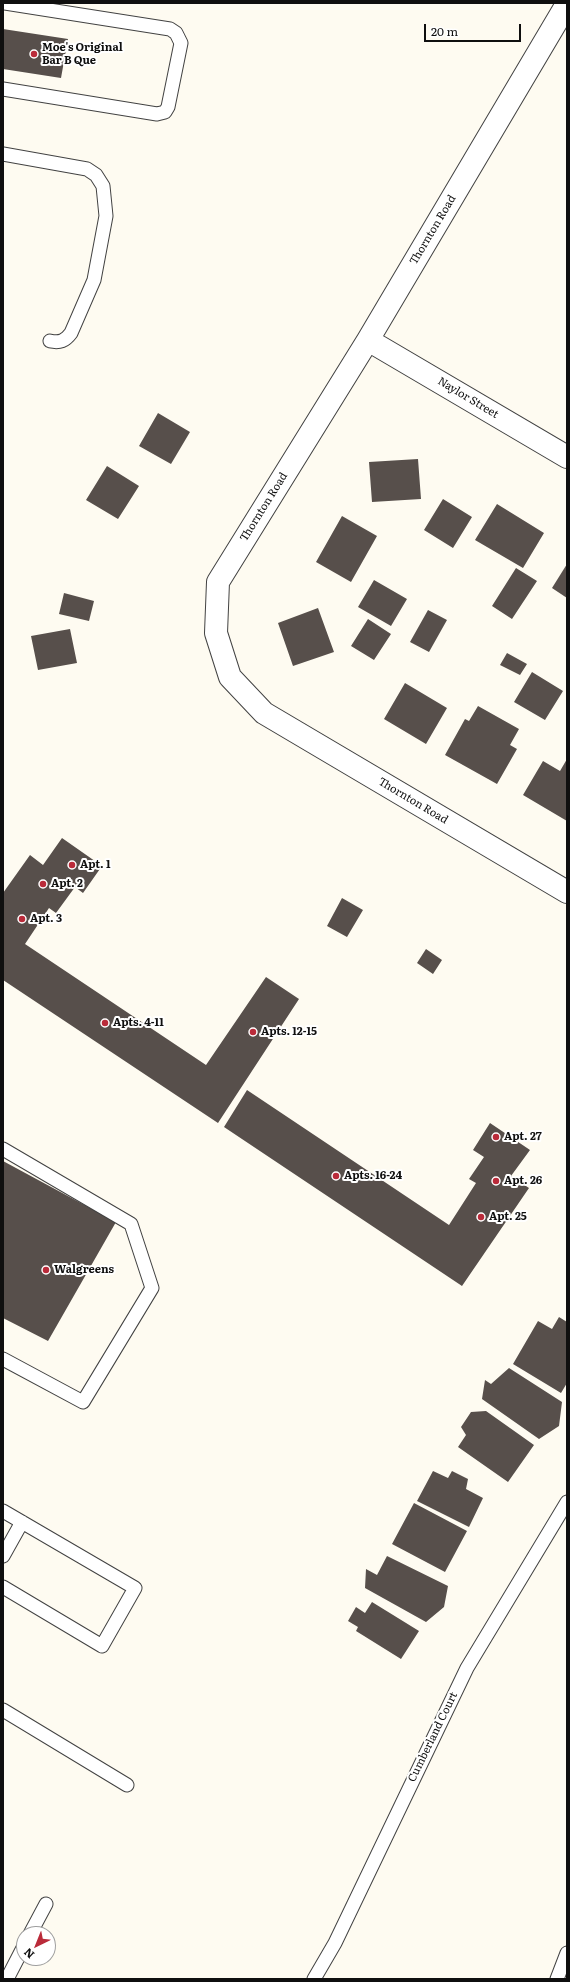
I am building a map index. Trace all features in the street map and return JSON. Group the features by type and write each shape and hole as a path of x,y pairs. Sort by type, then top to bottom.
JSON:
{"street":[{"name":"Thornton Road","path":"567,4 368,340 218,582 216,633 230,677 264,713 567,892"},
{"name":"Naylor Street","path":"368,340 567,457"}],"lane":[{"path":"3,88 157,114 165,112 168,107 181,43 176,34 170,29 5,3"},
{"path":"3,154 86,169 96,175 104,186 106,216 94,280 71,333 66,340 58,343 50,341"},
{"path":"3,1149 131,1224 152,1288 83,1402 3,1359"},
{"name":"Cumberland Court","path":"314,1979 335,1943 467,1668 567,1502"},
{"path":"3,1511 135,1588 102,1646 3,1587"},
{"path":"3,1556 22,1522"},
{"path":"3,1710 127,1785"},
{"path":"34,1926 46,1904"},
{"path":"557,1979 567,1953"},
{"path":"7,1979 16,1962"}],"building":[{"name":"Moe's Original Bar B Que","path":"3,29 68,39 61,78 3,69"},
{"path":"158,413 190,432 171,464 139,446"},
{"path":"418,459 421,499 372,502 369,462"},
{"path":"107,466 139,486 118,519 86,500"},
{"path":"443,499 472,517 453,548 424,530"},
{"path":"497,504 544,533 523,568 475,540"},
{"path":"342,516 377,536 351,582 316,562"},
{"path":"567,564 567,598 552,588"},
{"path":"516,568 537,581 512,619 492,606"},
{"path":"374,580 407,599 391,626 358,607"},
{"path":"64,593 94,601 89,621 59,614"},
{"path":"318,608 334,652 293,666 278,623"},
{"path":"428,610 447,620 429,652 410,642"},
{"path":"368,619 391,634 374,660 351,646"},
{"path":"70,629 77,663 38,670 31,636"},
{"path":"507,653 527,664 520,675 500,665"},
{"path":"532,672 563,691 545,720 514,702"},
{"path":"405,683 447,708 426,744 384,719"},
{"path":"478,706 519,729 510,745 517,749 497,784 445,755 465,719 469,721"},
{"path":"567,759 567,821 523,795 543,761 560,771"},
{"path":"62,838 102,866 83,893 75,887 56,913 49,908 25,944 206,1065 266,977 299,999 218,1123 3,980 3,893 30,855 43,865"},
{"path":"342,898 363,910 347,937 327,926"},
{"path":"426,949 442,960 433,974 417,963"},
{"name":"Apts. 16-24","path":"247,1090 449,1225 476,1183 469,1179 484,1157 473,1150 490,1123 530,1150 511,1176 529,1188 462,1286 224,1127"},
{"name":"Walgreens","path":"3,1161 116,1222 48,1341 3,1318"},
{"path":"559,1317 567,1322 567,1383 561,1393 513,1364 538,1321 552,1329"},
{"path":"509,1368 562,1402 559,1426 539,1439 482,1399 485,1380 491,1384"},
{"path":"486,1411 534,1445 508,1482 458,1447 466,1435 461,1427 471,1412"},
{"path":"433,1471 448,1478 452,1471 468,1479 466,1489 483,1498 469,1527 417,1501"},
{"path":"414,1503 467,1531 445,1572 392,1544"},
{"path":"387,1556 448,1586 444,1607 426,1622 365,1588 366,1569 377,1575"},
{"path":"372,1602 419,1631 401,1659 356,1631 358,1627 348,1621 356,1607 365,1613"}],"place":[{"name":"Moe's Original Bar B Que","path":"34,54"},
{"name":"Apt. 1","path":"72,865"},
{"name":"Apt. 2","path":"43,884"},
{"name":"Apt. 3","path":"22,919"},
{"name":"Apts. 4-11","path":"105,1023"},
{"name":"Apts. 12-15","path":"253,1032"},
{"name":"Apt. 27","path":"496,1137"},
{"name":"Apts. 16-24","path":"336,1176"},
{"name":"Apt. 26","path":"496,1181"},
{"name":"Apt. 25","path":"481,1217"},
{"name":"Walgreens","path":"46,1270"}]}
